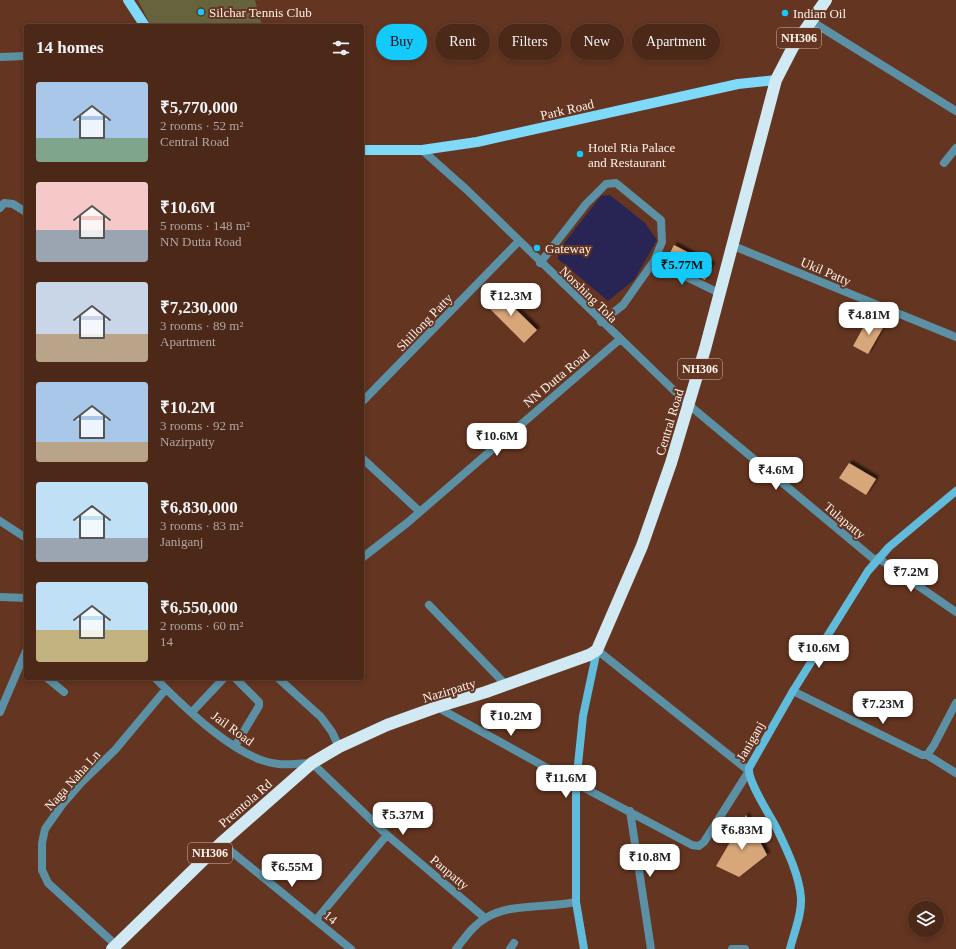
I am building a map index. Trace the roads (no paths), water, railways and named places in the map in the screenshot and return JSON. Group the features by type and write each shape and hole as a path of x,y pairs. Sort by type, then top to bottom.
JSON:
{"highway":[{"name":"NH306","path":"776,80 793,47 826,0"},
{"name":"Central Road","path":"597,650 655,512 688,405 776,80"},
{"name":"Nazirpatty","path":"312,763 339,747 387,725 437,707 506,686 589,655 597,650"},
{"name":"Premtola Rd","path":"114,947 221,843 312,763"}],"main road":[{"path":"128,0 144,24"},
{"name":"Park Road","path":"364,150 422,150 478,142 738,84 776,80"}],"street":[{"path":"811,21 956,111"},
{"path":"0,57 24,56"},
{"path":"944,163 956,148"},
{"name":"Norshing Tola","path":"422,150 519,241 688,405"},
{"path":"540,263 586,204 606,184 616,183 661,220 662,242 654,261 623,305 601,322"},
{"path":"0,208 4,203 9,202 24,211"},
{"name":"Shillong Patty","path":"364,400 519,241"},
{"name":"Ukil Patty","path":"731,246 956,337"},
{"path":"654,261 719,293"},
{"name":"NN Dutta Road","path":"364,556 620,340"},
{"name":"Tulapatty","path":"688,405 877,559 956,612"},
{"path":"364,460 419,511"},
{"name":"Janiganj","path":"597,650 749,771 755,756 793,691 877,559 889,547 956,491"},
{"path":"0,521 24,537"},
{"path":"0,597 24,598"},
{"path":"430,605 506,686"},
{"path":"584,949 576,902 576,784 583,716 597,650"},
{"path":"0,712 24,658"},
{"path":"49,680 64,692"},
{"name":"Jail Road","path":"157,680 192,712 235,746 254,757 278,764 312,763"},
{"path":"192,712 222,680"},
{"path":"235,746 260,706 259,702 237,680"},
{"path":"280,680 321,717 332,732 339,747"},
{"name":"Naga Naha Ln","path":"114,947 48,883 42,870 42,837 45,829 62,805 81,783 115,750 166,689"},
{"path":"793,691 918,754 927,755 956,773"},
{"path":"927,755 934,745 956,703"},
{"path":"437,707 576,784 630,811 692,845 699,846 704,842 749,771"},
{"name":"Panpatty","path":"312,763 387,835 485,918"},
{"path":"749,771 787,851 798,884 801,906 790,949"},
{"path":"630,811 651,949"},
{"path":"316,920 387,835"},
{"name":"14","path":"221,843 351,949"},
{"path":"456,949 473,928 494,913 576,902"},
{"path":"732,949 745,949"}],"place":[{"name":"Silchar Tennis Club","path":"201,12"},
{"name":"Indian Oil","path":"785,13"},
{"name":"Hotel Ria Palace and Restaurant","path":"580,154"},
{"name":"Gateway","path":"537,248"}]}
